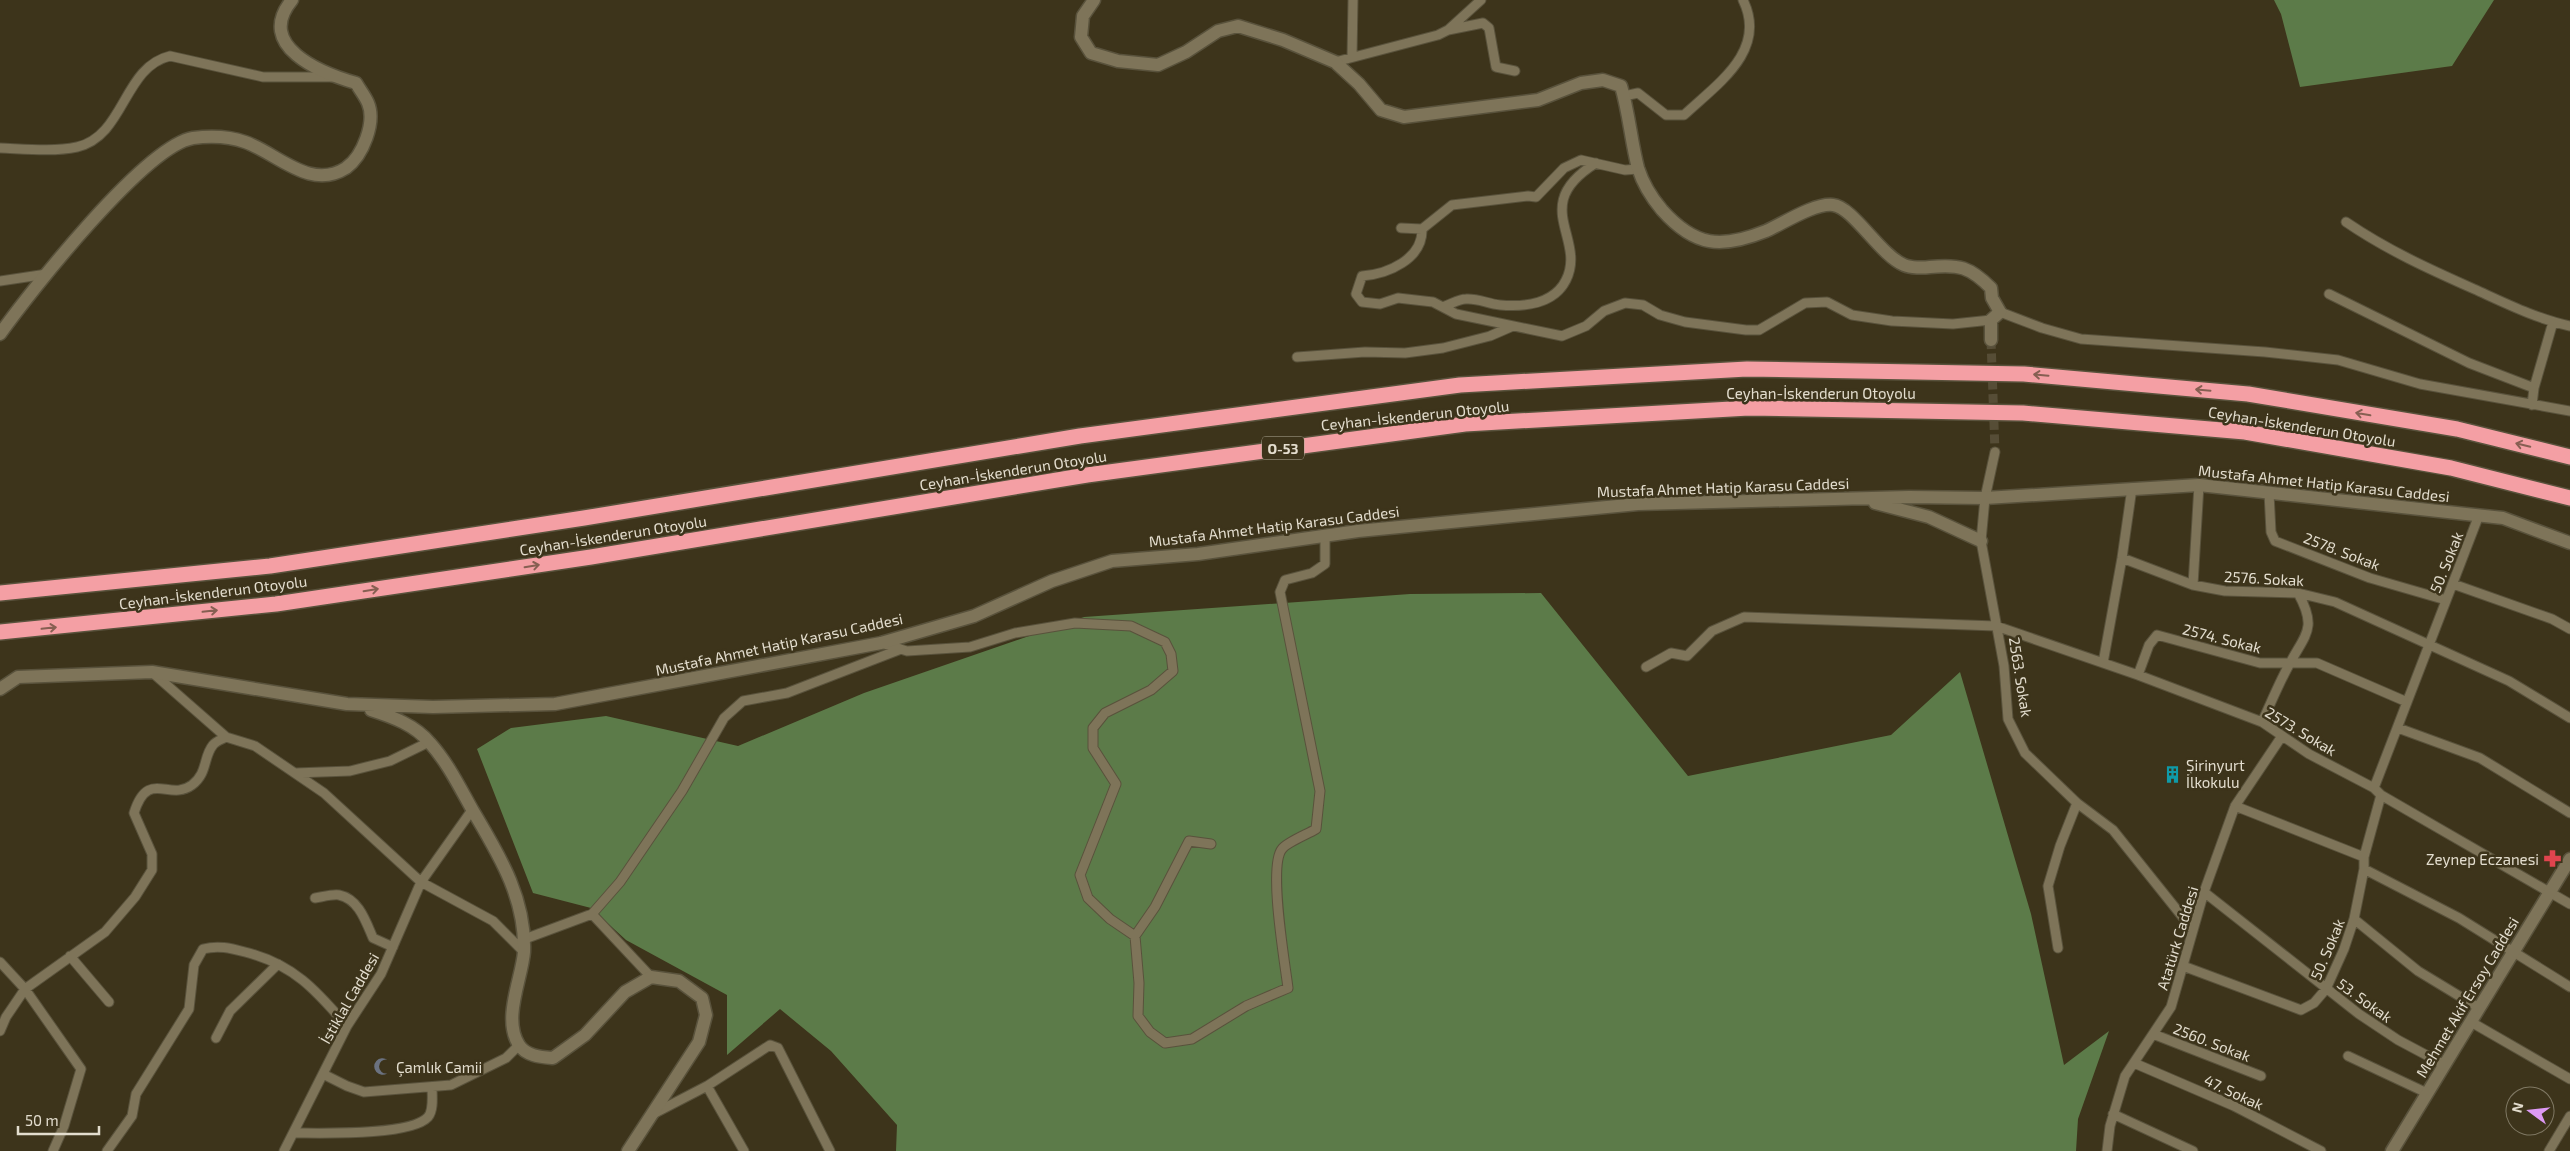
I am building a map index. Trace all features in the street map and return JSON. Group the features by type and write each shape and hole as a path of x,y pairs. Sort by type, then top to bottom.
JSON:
{"highway":[{"name":"Ceyhan-İskenderun Otoyolu","path":"0,593 270,566 584,518 1080,436 1460,385 1747,369 2024,374 2248,394 2457,429 2570,457"},
{"name":"Ceyhan-İskenderun Otoyolu","path":"0,632 286,603 592,557 1087,475 1456,425 1720,410 1996,412 2245,432 2451,468 2570,498"}],"street":[{"path":"0,334 90,221 159,156 190,139 220,136 246,142 308,174 328,175 347,167 362,149 369,126 368,104 356,83 334,77 296,55 285,45 281,27 282,17 292,0"},
{"path":"1094,0 1083,16 1080,37 1091,53 1118,61 1158,64 1186,52 1218,31 1238,26 1283,40 1335,62 1359,84 1381,110 1404,116 1538,100 1581,83 1603,80 1621,86 1638,169 1650,196 1679,229 1708,241 1731,242 1751,237 1804,212 1833,205 1845,210 1887,254 1905,265 1924,268 1952,265 1967,268 1991,288 1996,316 1991,340"},
{"path":"1352,57 1354,0"},
{"path":"1448,30 1481,0"},
{"path":"1624,96 1638,93 1666,115 1684,115 1743,56 1750,32 1750,14 1743,0"},
{"path":"1335,62 1438,35 1448,30 1483,23 1489,28 1496,67 1515,71"},
{"path":"0,148 78,147 94,140 107,129 140,74 159,59 170,56 263,77 334,77"},
{"path":"1401,228 1422,229 1452,205 1528,196 1536,197 1564,168 1581,160 1625,170 1638,169"},
{"path":"1445,306 1465,299 1499,305 1533,304 1549,299 1566,281 1572,259 1563,225 1562,210 1567,190 1580,173 1596,163"},
{"path":"2346,222 2395,253 2554,322 2570,326"},
{"path":"1422,229 1422,239 1405,262 1394,269 1362,276 1356,294 1362,302 1380,304 1398,298 1433,302 1445,306 1456,314 1562,336 1586,326 1604,311 1625,303 1643,305 1660,315 1685,322 1746,330 1758,330 1804,303 1827,302 1852,315 1892,321 1953,324 1996,316 2081,339 2265,352 2338,360 2420,384 2570,411"},
{"path":"0,281 47,274"},
{"path":"2328,294 2469,363 2534,388"},
{"path":"2532,405 2534,388 2554,322"},
{"path":"1297,357 1365,352 1405,353 1443,348 1490,336 1513,326"},
{"name":"2563. Sokak","path":"1995,452 1985,498 1981,541 2004,666 2008,719 2025,753 2077,802 2113,830 2194,930"},
{"path":"2193,585 2199,485"},
{"name":"Mustafa Ahmet Hatip Karasu Caddesi","path":"1,690 18,677 152,672 347,704 433,707 555,704 881,643 974,616 1052,581 1112,561 1198,554 1325,536 1638,504 1985,498 2199,485 2504,518 2570,543"},
{"path":"2103,663 2122,558 2132,488"},
{"name":"2578. Sokak","path":"2269,493 2271,532 2275,541 2370,578 2446,600"},
{"path":"1854,499 1929,517 1981,541"},
{"name":"50. Sokak","path":"2374,788 2479,516"},
{"path":"1211,844 1189,842 1155,907 1135,936 1139,983 1138,1016 1150,1032 1165,1043 1192,1039 1246,1006 1288,988 1280,930 1277,864 1282,849 1316,829 1320,791 1280,592 1285,580 1312,573 1325,564 1325,536"},
{"name":"2576. Sokak","path":"2122,558 2193,585 2225,591 2298,593 2335,602 2509,681 2570,718"},
{"path":"2453,584 2552,619 2570,629"},
{"path":"2262,722 2290,663 2300,649 2308,625 2306,607 2298,593"},
{"name":"2573. Sokak","path":"1646,667 1672,653 1687,656 1712,631 1744,618 1996,626 2138,675 2262,722 2309,754 2374,788 2381,795 2570,904"},
{"path":"881,643 907,651 970,647 1015,632 1075,623 1131,626 1165,642 1171,654 1173,671 1151,690 1106,713 1093,728 1093,748 1116,784 1080,875 1088,898 1110,920 1135,936"},
{"name":"2574. Sokak","path":"2138,675 2149,645 2157,635 2260,663 2317,663 2407,702"},
{"path":"523,946 592,914 620,882 682,792 724,718 743,701 787,693 901,649"},
{"path":"152,672 226,737 255,746 324,793 421,882 493,921 523,946"},
{"path":"347,704 401,719 430,742 453,775 503,861 520,906 523,946 513,995 514,1030 519,1045 533,1056 553,1058 585,1035 625,992 651,977"},
{"path":"2398,728 2480,758 2570,813"},
{"name":"Atatürk Caddesi","path":"2106,1151 2114,1114 2126,1076 2171,1007 2204,892 2234,806 2282,736"},
{"path":"0,1031 6,1017 25,989 105,932 135,897 152,870 152,854 134,813 138,798 150,789 176,789 191,786 202,774 213,745 226,737"},
{"path":"295,773 350,771 390,761 430,742"},
{"name":"50. Sokak","path":"2183,966 2301,1010 2314,1003 2326,989 2354,919 2364,869 2364,857 2381,795"},
{"path":"2058,948 2048,886 2060,846 2077,802"},
{"path":"2234,806 2364,857"},
{"name":"İstiklal Caddesi","path":"284,1151 347,1026 381,974 421,882 472,810"},
{"name":"Mehmet Akif Ersoy Caddesi","path":"2392,1151 2570,859"},
{"path":"2364,869 2459,918 2570,987"},
{"name":"53. Sokak","path":"2204,892 2326,989 2398,1040 2444,1065"},
{"path":"315,898 339,895 354,902 364,917 373,938 393,947"},
{"path":"592,914 651,977 679,982 702,998 706,1015 699,1042 628,1151"},
{"path":"2354,919 2418,971 2479,1008"},
{"path":"106,1151 132,1116 136,1094 190,1009 194,965 203,949 213,946 230,948 262,956 291,970 316,991 347,1026"},
{"path":"70,956 109,1002"},
{"path":"0,962 25,989 81,1069 64,1126 53,1151"},
{"path":"216,1038 230,1011 278,964"},
{"path":"2471,1022 2570,1079"},
{"name":"2560. Sokak","path":"2153,1034 2261,1076"},
{"path":"323,1074 346,1086 364,1092 451,1085 506,1058 519,1045"},
{"path":"652,1115 707,1086 770,1045 778,1048 830,1151"},
{"path":"2348,1056 2427,1093"},
{"name":"47. Sokak","path":"2134,1063 2234,1106 2320,1151"},
{"path":"707,1086 744,1151"},
{"path":"294,1133 359,1133 416,1124 428,1117 431,1108 432,1087"},
{"path":"2114,1114 2193,1151"},
{"path":"2549,1151 2570,1116"}],"green space":[{"path":"2274,0 2494,0 2452,66 2300,87 2281,14"},
{"path":"1541,593 1688,776 1891,735 1960,672 2031,914 2064,1065 2109,1031 2078,1119 2076,1151 896,1151 897,1125 831,1051 780,1009 727,1055 727,995 626,940 591,908 533,893 477,749 511,728 606,716 738,746 864,693 1084,617 1410,594"}],"tunnel":[{"path":"1991,340 1995,452"}],"place":[{"name":"Şirinyurt İlkokulu","path":"2172,774"},
{"name":"Zeynep Eczanesi","path":"2553,859"},
{"name":"Çamlık Camii","path":"382,1067"}]}
